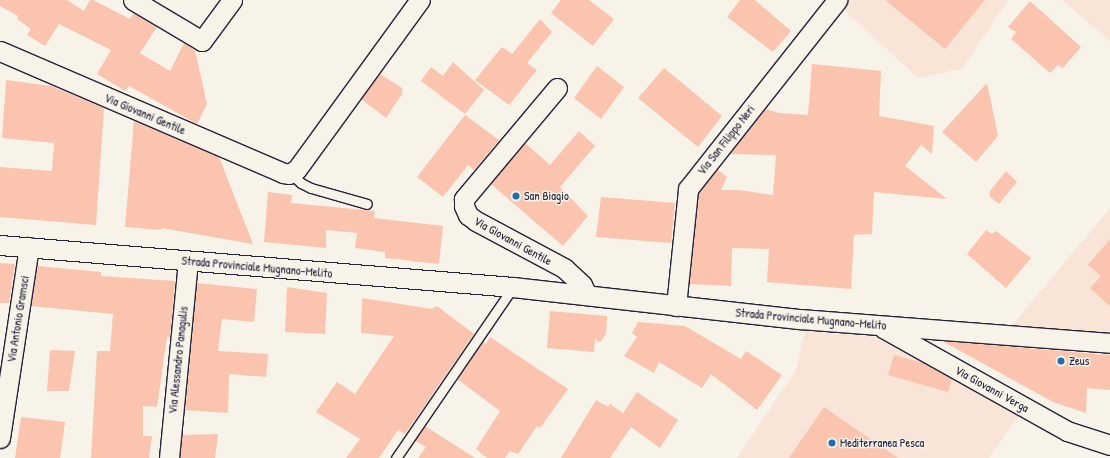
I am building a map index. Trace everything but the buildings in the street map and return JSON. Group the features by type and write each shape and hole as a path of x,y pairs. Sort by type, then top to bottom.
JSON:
{"street":[{"path":"133,0 202,41 232,0"},
{"path":"290,173 297,169 420,0"},
{"name":"Via San Filippo Neri","path":"676,306 688,188 837,0"},
{"name":"Via Giovanni Gentile","path":"0,51 283,173 290,173"},
{"name":"Via Giovanni Gentile","path":"557,88 464,199 464,206 468,215 476,221 564,268 582,285 587,295"},
{"name":"Strada Provinciale Mugnano-Melito","path":"0,244 188,261 513,287 760,316 1110,343"},
{"name":"Via Antonio Gramsci","path":"0,438 29,247"},
{"name":"Via Alessandro Panagulis","path":"168,458 188,261"},
{"name":"Via Giovanni Verga","path":"878,325 1067,431 1110,445"}],"lane":[{"name":"Via Giovanni Gentile","path":"290,173 301,183 311,188 367,204"},
{"path":"396,458 513,287"}],"shaded area":[{"path":"833,0 1008,0 962,69 918,78"},
{"path":"1062,0 1110,0 1110,41 1106,38"},
{"path":"1110,208 1110,331 1107,335 1010,328"},
{"path":"805,331 875,337 1020,414 989,458 737,458 796,370"}],"place":[{"name":"San Biagio","path":"516,196"},
{"name":"Zeus","path":"1061,361"},
{"name":"Mediterranea Pesca","path":"832,443"}]}
